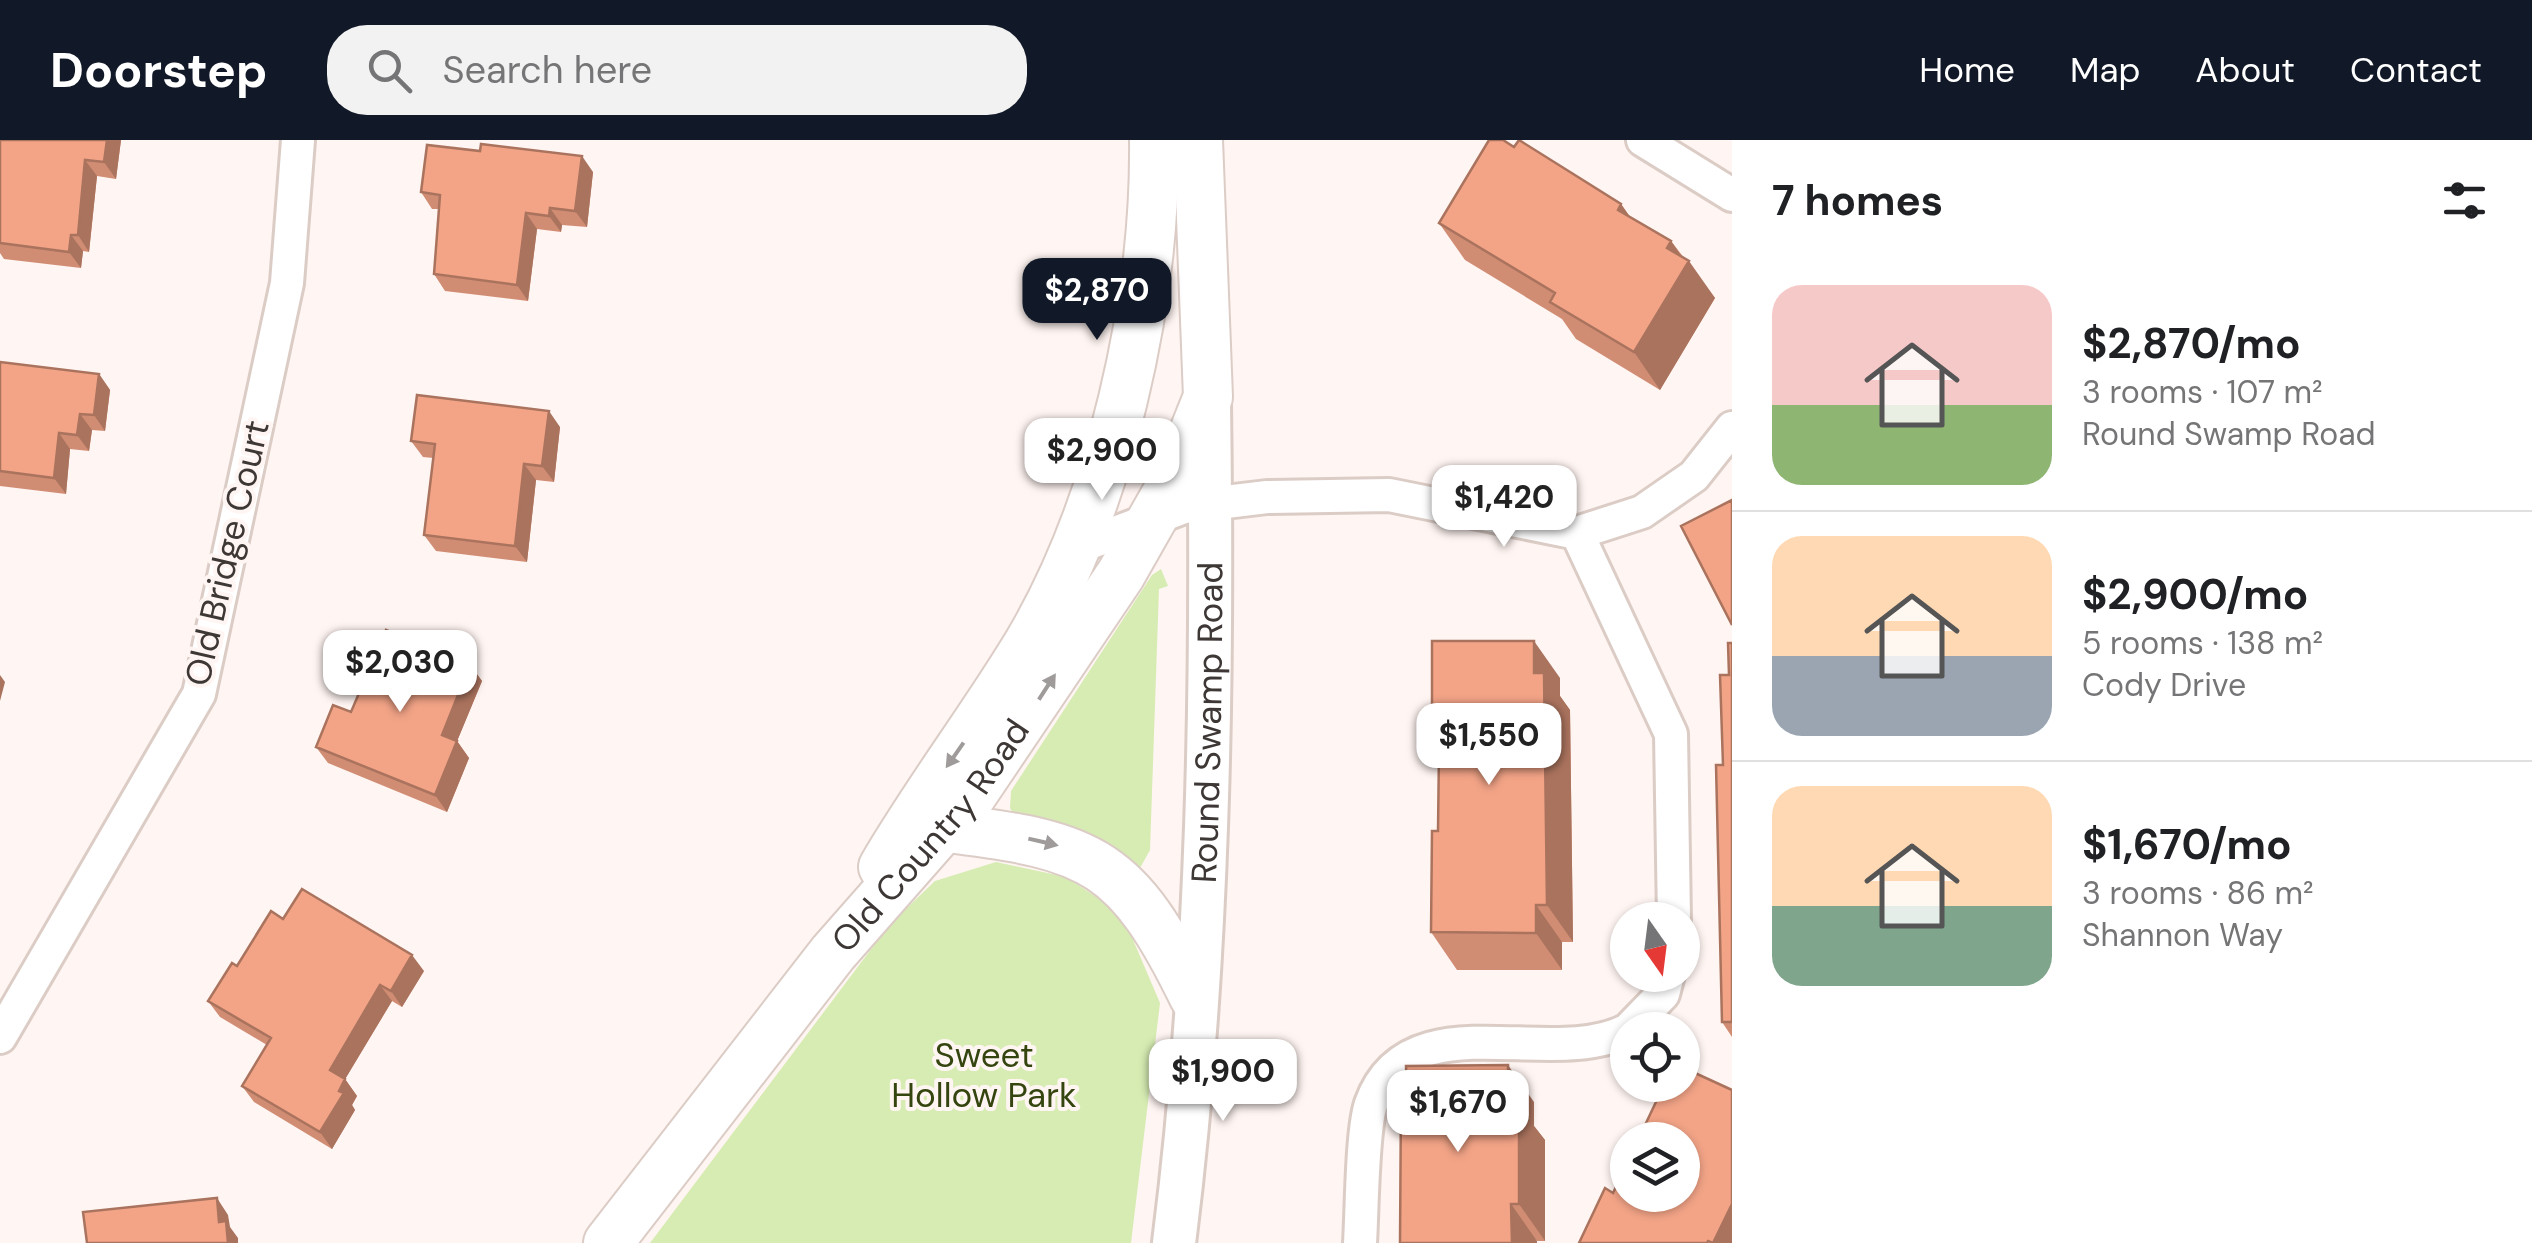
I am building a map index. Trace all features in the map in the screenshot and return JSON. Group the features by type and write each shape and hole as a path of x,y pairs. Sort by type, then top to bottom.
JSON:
{"main road":[{"path":"833,953 912,818 1030,641 1074,549 1120,405 1142,320 1153,224 1154,140"},
{"name":"Round Swamp Road","path":"1198,140 1208,397"},
{"name":"Old Country Road","path":"608,1243 833,953 946,828 1036,704 1155,516 1194,441 1208,397"},
{"path":"946,828 1062,847 1110,872 1154,920 1194,997"}],"street":[{"name":"Old Bridge Court","path":"0,1037 198,694 287,284 298,140"},
{"path":"1643,140 1732,195"},
{"name":"Round Swamp Road","path":"1174,1243 1194,997 1210,690 1208,397"},
{"path":"1074,549 1155,516 1210,501 1389,495 1578,533 1642,512 1694,476 1732,428"},
{"path":"1578,533 1671,734 1674,902"},
{"path":"1646,1012 1664,992"},
{"path":"1360,1243 1371,1105 1399,1061 1444,1044 1574,1045 1610,1039"}],"green space":[{"path":"1161,569 1168,586 1159,589 1150,850 1140,868 1127,868 1016,819 1010,808 1011,791 1152,575"},
{"name":"Sweet Hollow Park","path":"996,862 1066,877 1122,914 1160,1003 1131,1243 650,1243 890,924 935,881"}],"building":[{"path":"0,140 107,140 104,162 85,160 78,235 71,235 69,252 0,243"},
{"path":"1489,140 1503,140 1514,147 1519,140 1621,204 1618,210 1671,241 1667,248 1689,261 1634,352 1550,302 1555,293 1439,223"},
{"path":"481,144 582,156 575,211 550,208 549,216 526,213 517,285 434,274 440,195 421,192 427,145 480,151"},
{"path":"0,362 99,374 94,415 80,414 77,435 59,433 54,478 0,471"},
{"path":"417,395 549,411 542,466 524,464 515,546 424,535 435,444 411,441"},
{"path":"1732,500 1732,625 1681,526"},
{"path":"386,630 470,665 442,735 457,741 435,795 316,747 333,705 351,712"},
{"path":"1432,641 1534,641 1534,673 1544,673 1547,905 1536,905 1536,933 1431,932 1432,831 1438,831 1439,750 1432,749"},
{"path":"1728,643 1732,643 1732,1022 1722,1022 1716,765 1723,765 1720,675 1729,675"},
{"path":"302,889 412,955 391,991 380,985 330,1070 345,1079 339,1091 344,1093 320,1132 242,1086 271,1038 208,1001 232,963 237,966 271,911 283,919"},
{"path":"1508,1065 1508,1103 1519,1103 1519,1204 1511,1204 1512,1243 1400,1243 1401,1094 1407,1094 1406,1066"},
{"path":"1700,1075 1732,1090 1732,1204 1713,1243 1579,1243 1605,1188 1610,1191 1610,1212 1700,1212 1700,1122 1647,1122 1656,1102 1700,1102"},
{"path":"217,1198 219,1222 226,1221 228,1243 87,1243 83,1212"}]}
